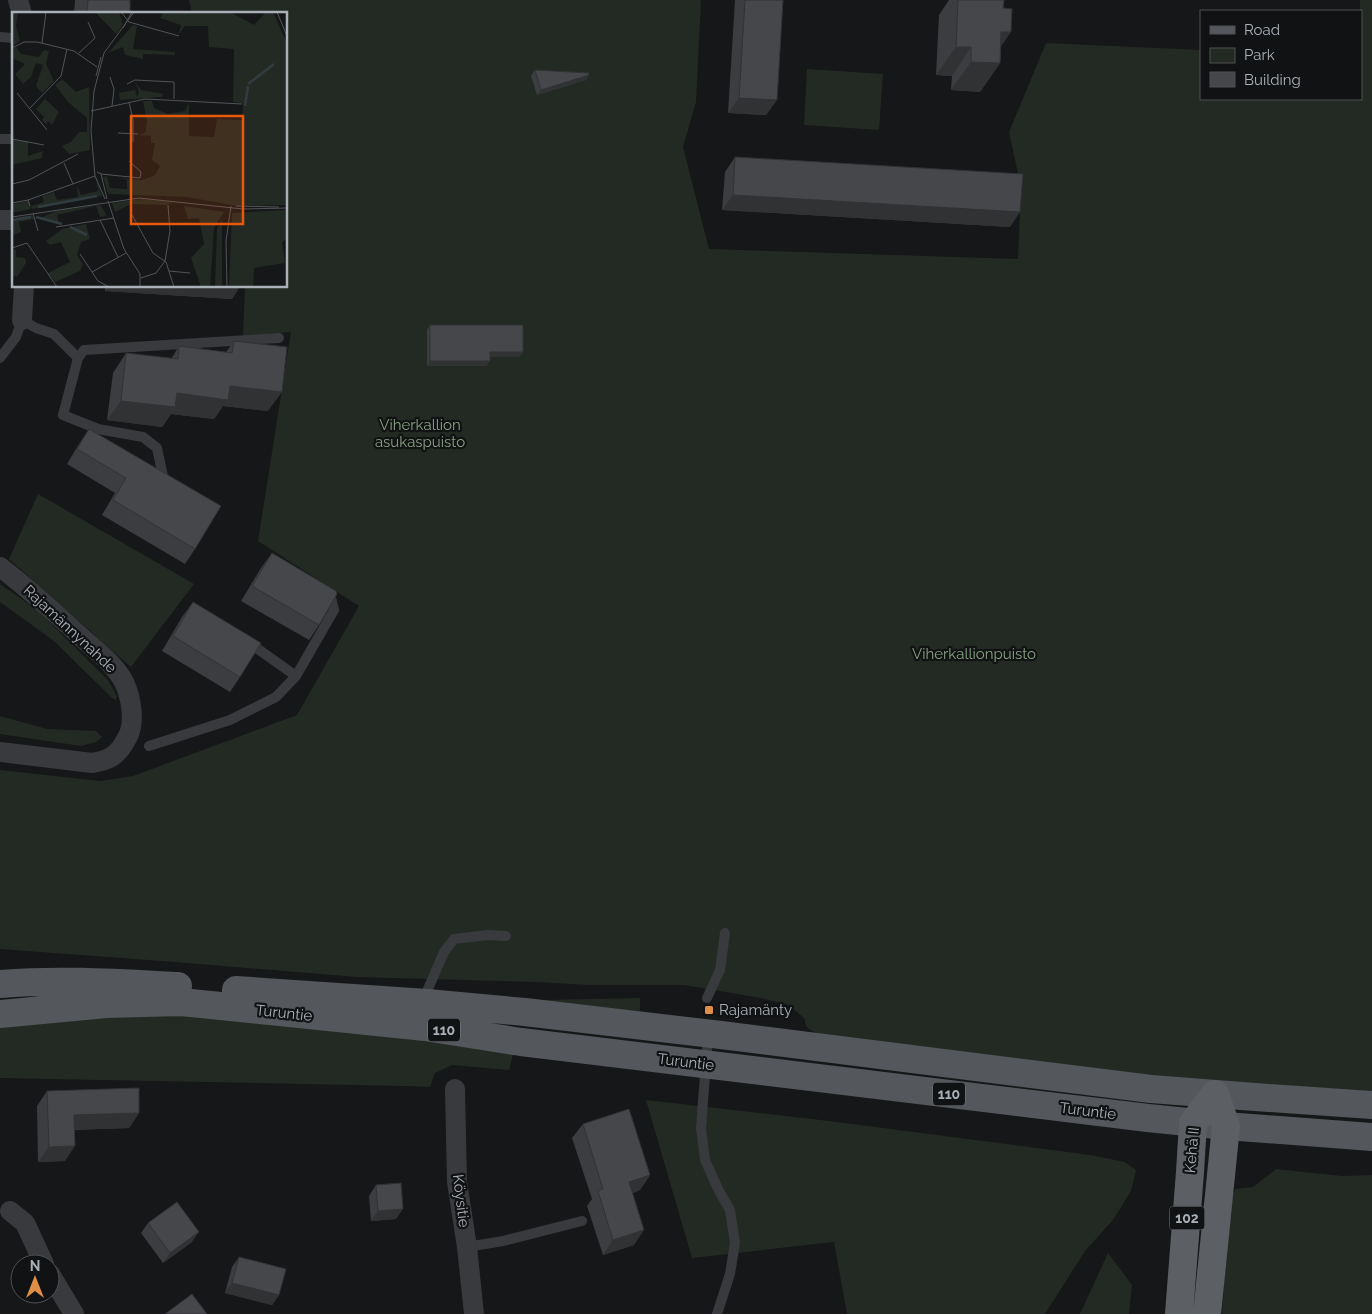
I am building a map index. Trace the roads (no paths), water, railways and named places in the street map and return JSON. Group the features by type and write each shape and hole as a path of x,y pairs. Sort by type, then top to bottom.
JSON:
{"highway":[{"name":"Kehä II","path":"1179,1314 1192,1123 1215,1094"},
{"name":"Kehä II","path":"1207,1314 1226,1126 1215,1094"}],"main road":[{"name":"Turuntie","path":"0,984 20,982 94,982 191,987 426,1015 521,1042 1192,1123 1372,1137"},
{"name":"Turuntie","path":"0,1014 106,1004 181,1002 426,1015 524,1012 1073,1079 1215,1094 1372,1105"}],"street":[{"path":"22,320 24,288"},
{"name":"Rajamännynahde","path":"0,567 22,584 107,660 123,680 129,694 131,714 130,732 123,746 117,754 104,761 92,763 0,752"},
{"name":"Köysitie","path":"455,1088 457,1182 467,1247 474,1314"},
{"path":"10,1211 25,1223 39,1254"},
{"path":"60,1291 74,1314"}],"lane":[{"path":"0,358 16,337 22,320 36,328 54,334 78,358"},
{"path":"171,486 164,481 157,448 144,437 98,429 63,415 78,358 84,350 279,338"},
{"path":"149,746 230,720 276,696 296,676 334,610 330,594 321,588"},
{"path":"236,635 296,676"},
{"path":"707,998 720,970 725,933"},
{"path":"426,1015 428,989 444,952 454,939 488,935 506,936"},
{"path":"708,1033 701,1128 705,1160 730,1210 735,1243 730,1274 717,1314"},
{"path":"467,1247 503,1241 582,1221"}],"place":[{"name":"Rajamänty","path":"709,1010"}],"park label":[{"name":"Viherkallion asukaspuisto","path":"420,434"},
{"name":"Viherkallionpuisto","path":"974,654"}]}
